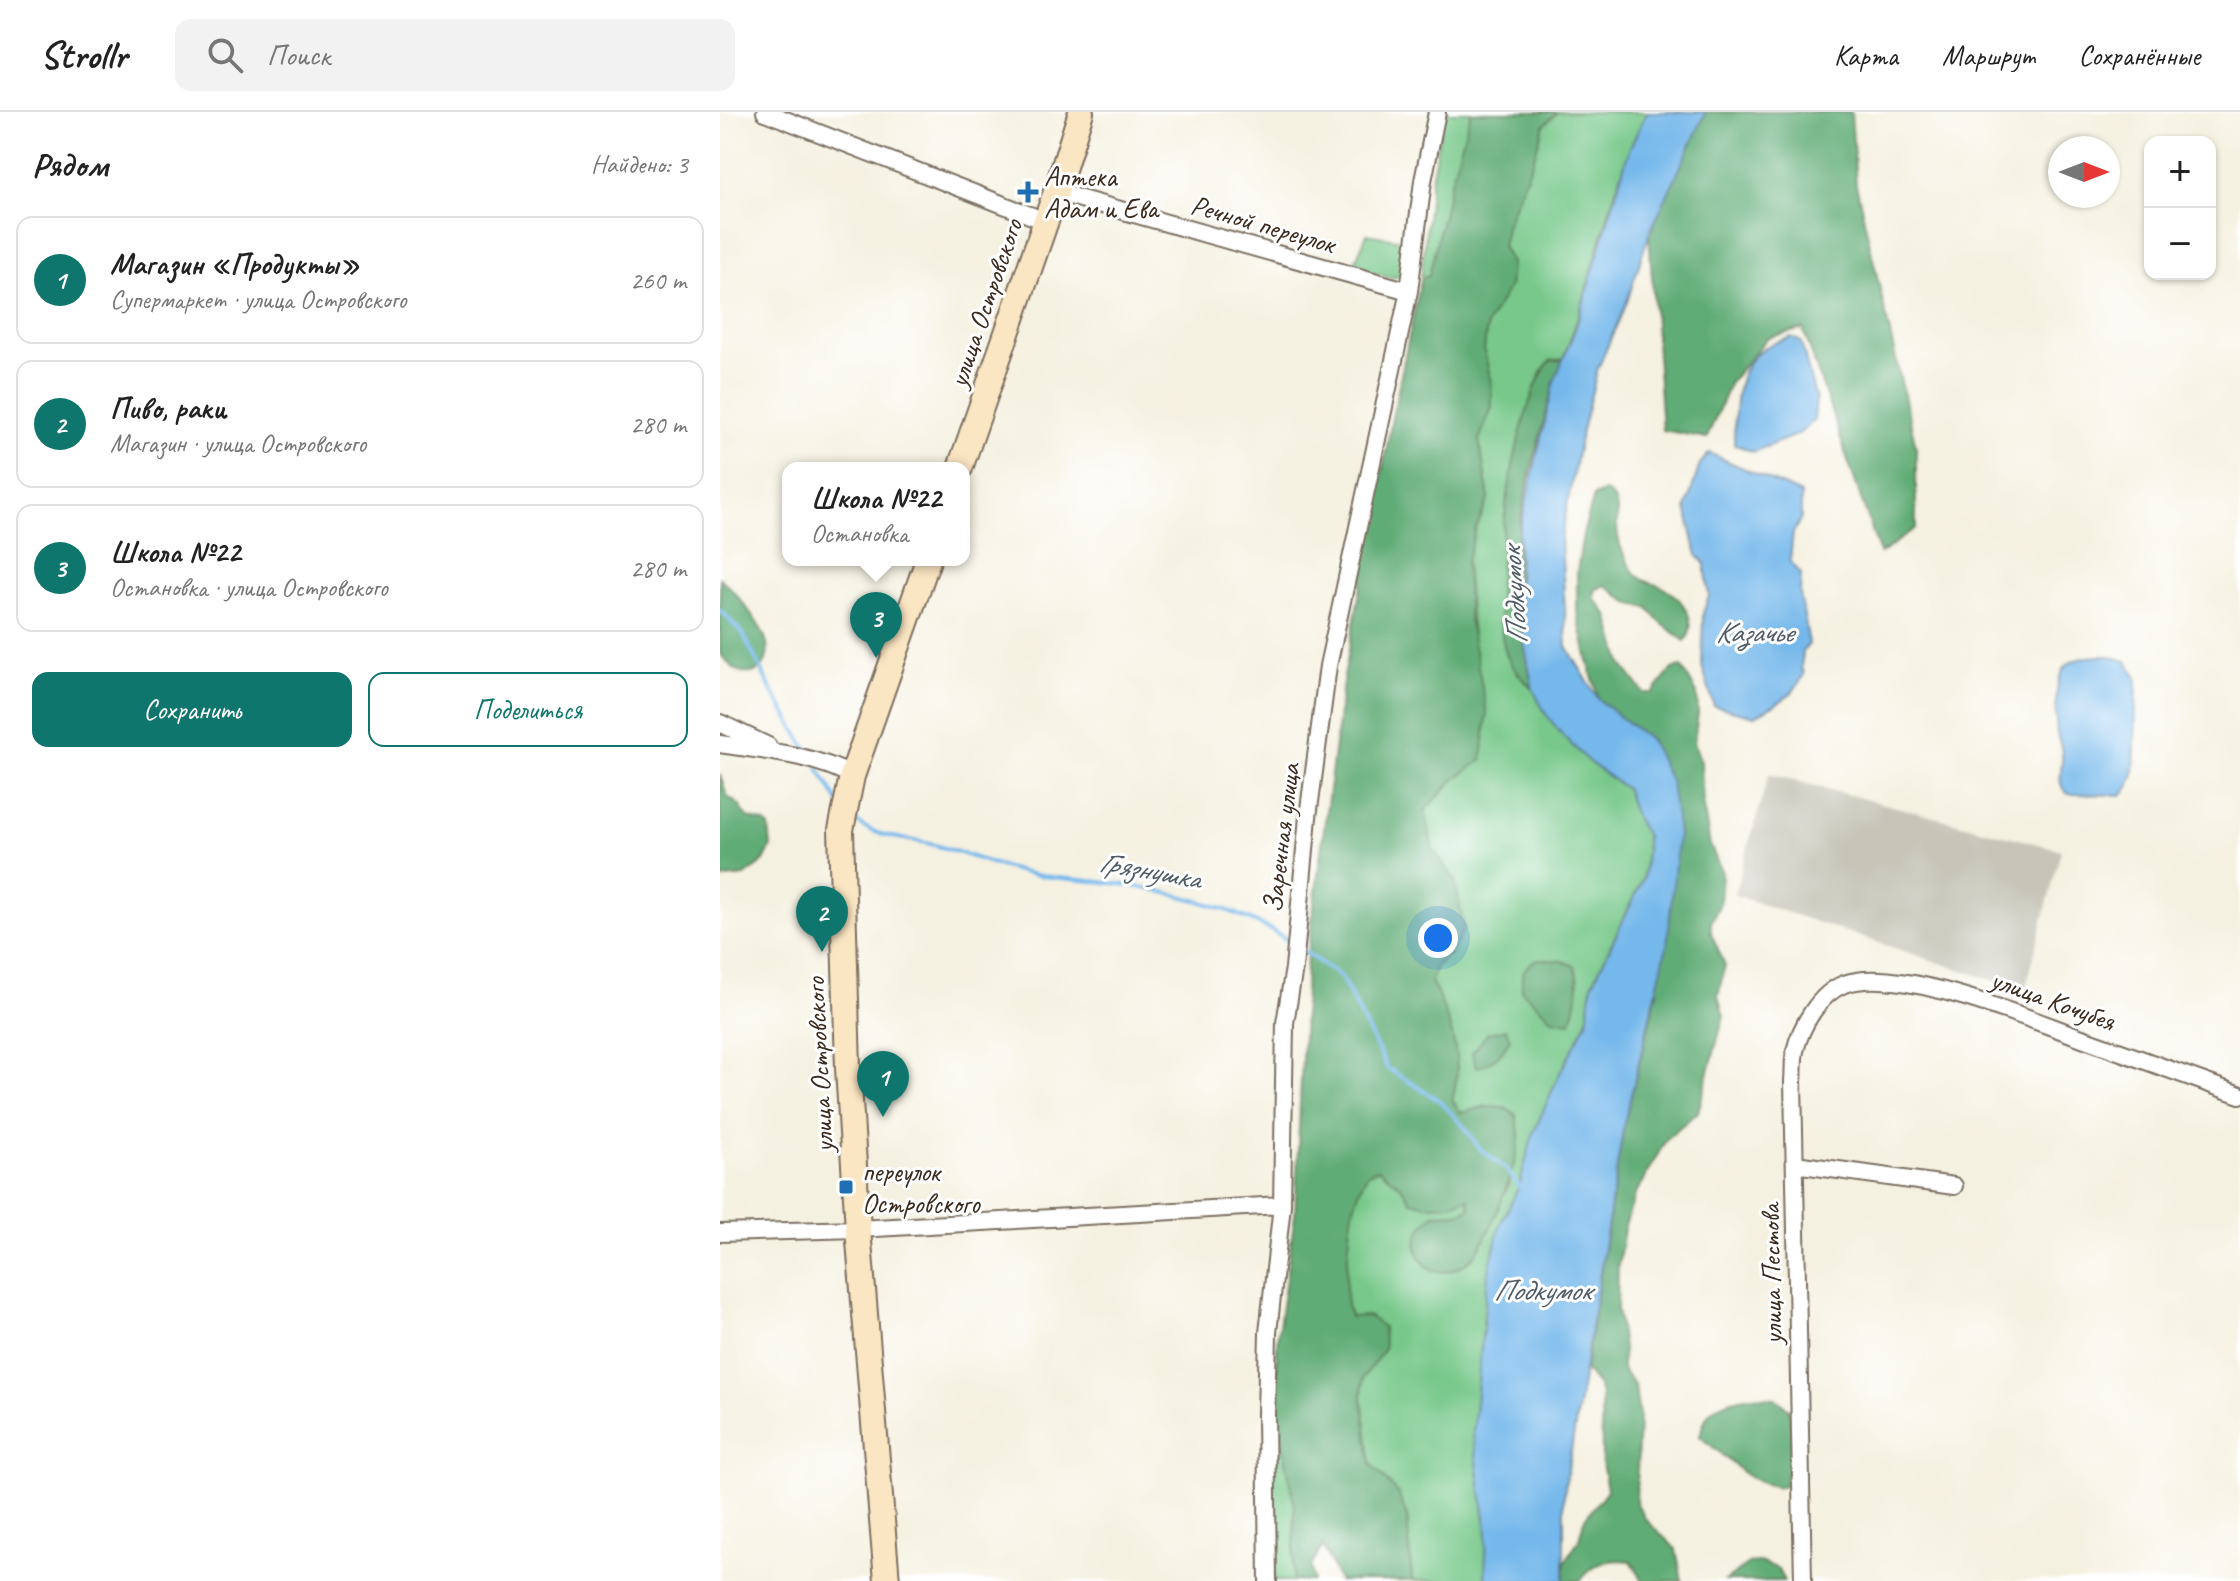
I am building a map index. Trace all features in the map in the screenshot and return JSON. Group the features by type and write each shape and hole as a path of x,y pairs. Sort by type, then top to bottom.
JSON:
{"street":[{"path":"765,112 1045,221"},
{"name":"улица Островского","path":"962,462 1081,112"},
{"name":"Заречная улица","path":"1268,1581 1268,1333 1282,1205 1285,1023 1308,817 1328,666 1409,291 1423,181 1437,112"},
{"name":"Речной переулок","path":"1056,192 1409,291"},
{"name":"улица Островского","path":"887,1581 848,1068 841,830 850,782 926,566"},
{"path":"720,723 784,754"},
{"path":"720,744 829,765 850,782"},
{"name":"улица Кочубея","path":"1843,985 1868,981 1899,982 1971,998 2240,1095"},
{"name":"улица Пестова","path":"1803,1581 1795,1051 1804,1026 1817,1004 1843,985"},
{"path":"1795,1164 1954,1186"},
{"path":"720,1233 858,1229 1282,1205"}],"shaded area":[{"path":"1769,774 2061,850 2025,991 1734,895"}],"green space":[{"path":"1444,112 1471,112 1429,276 1421,279 1431,180"},
{"path":"1471,112 1557,112 1544,125 1507,223 1502,246 1511,263 1509,287 1487,324 1484,351 1491,382 1492,407 1479,440 1489,499 1476,528 1466,563 1469,620 1487,713 1482,760 1455,779 1425,810 1432,848 1455,881 1464,928 1452,953 1436,965 1431,981 1444,1009 1456,1054 1456,1084 1452,1100 1461,1113 1490,1107 1510,1111 1516,1115 1519,1139 1507,1184 1478,1251 1459,1267 1447,1271 1433,1270 1422,1261 1418,1254 1418,1235 1434,1214 1459,1213 1470,1208 1468,1198 1451,1204 1426,1205 1411,1201 1401,1186 1378,1169 1368,1173 1354,1207 1350,1230 1347,1304 1350,1317 1368,1316 1383,1327 1384,1349 1363,1378 1362,1398 1371,1464 1397,1492 1407,1517 1412,1581 1339,1581 1323,1546 1311,1566 1313,1581 1293,1581 1295,1507 1278,1419 1277,1340 1295,1215 1306,967 1343,682 1392,418 1421,279 1429,276"},
{"path":"1557,112 1647,112 1622,172 1563,359 1550,361 1541,372 1525,422 1507,496 1499,606 1506,654 1519,675 1533,689 1545,713 1589,762 1626,789 1634,814 1647,836 1646,853 1643,878 1592,985 1587,1022 1533,1134 1519,1187 1500,1225 1488,1275 1473,1434 1487,1532 1485,1581 1412,1581 1407,1517 1397,1492 1371,1464 1362,1398 1363,1378 1384,1349 1350,1318 1344,1295 1349,1223 1360,1186 1368,1173 1378,1169 1401,1186 1411,1200 1425,1205 1451,1204 1468,1198 1470,1208 1459,1213 1434,1214 1473,1258 1510,1183 1506,1107 1486,1106 1461,1113 1452,1100 1457,1070 1453,1039 1430,981 1436,965 1452,953 1455,881 1432,848 1425,809 1455,779 1482,760 1466,563 1476,528 1489,499 1479,440 1492,407 1491,382 1484,350 1487,324 1509,287 1511,263 1502,246 1507,223 1544,125"},
{"path":"1706,112 1851,112 1856,184 1916,447 1916,528 1880,554 1803,329 1767,338 1730,382 1707,438 1662,430 1649,234"},
{"path":"1367,234 1408,241 1405,274 1392,278 1357,270 1354,264"},
{"path":"1563,360 1554,382 1530,475 1517,551 1520,611 1533,689 1507,655 1501,628 1501,550 1514,459 1525,418 1537,384 1550,361"},
{"path":"1605,491 1616,506 1619,541 1633,571 1640,578 1673,594 1688,612 1690,627 1685,641 1661,623 1648,608 1629,603 1605,585 1595,590 1595,599 1608,615 1622,664 1644,693 1653,693 1672,669 1682,667 1697,693 1694,743 1701,762 1703,805 1710,845 1722,873 1720,903 1711,923 1711,933 1725,965 1718,996 1724,1016 1698,1112 1667,1138 1635,1195 1624,1229 1618,1266 1617,1308 1623,1347 1622,1369 1635,1387 1639,1416 1636,1502 1646,1520 1676,1549 1682,1581 1643,1581 1631,1561 1615,1560 1591,1569 1580,1581 1564,1581 1565,1562 1579,1539 1584,1520 1607,1490 1602,1463 1601,1395 1585,1370 1624,1124 1657,992 1651,741 1599,700 1577,612 1577,571 1583,534 1594,496"},
{"path":"720,578 748,609 765,637 766,659 764,665 754,672 741,672 733,668 720,654"},
{"path":"720,774 727,796 739,805 748,818 766,823 769,827 771,847 764,861 745,876 720,881"},
{"path":"1537,959 1562,961 1575,966 1578,987 1571,1022 1552,1019 1522,991 1524,972"},
{"path":"1506,1029 1510,1039 1504,1049 1492,1061 1476,1067 1472,1053 1488,1033"},
{"path":"1277,1340 1278,1419 1295,1507 1293,1581 1275,1581 1272,1476"},
{"path":"1751,1396 1775,1398 1789,1409 1791,1448 1784,1487 1759,1482 1748,1476 1700,1437 1706,1418 1717,1406"},
{"path":"1759,1562 1777,1568 1784,1581 1725,1581 1750,1563"}],"water":[{"name":"Подкумок","path":"1647,112 1706,112 1649,234 1627,302 1598,368 1580,438 1561,539 1567,647 1599,700 1651,741 1671,783 1678,834 1667,946 1624,1124 1564,1494 1564,1581 1485,1581 1487,1532 1473,1434 1488,1275 1500,1225 1519,1187 1533,1134 1587,1022 1592,985 1643,879 1646,853 1646,836 1634,814 1626,789 1589,762 1564,737 1545,713 1533,689 1522,633 1518,590 1519,533 1554,382 1576,327 1630,147"},
{"path":"1792,337 1801,342 1816,400 1814,420 1799,434 1753,452 1734,444 1738,389 1748,364 1768,346"},
{"name":"Казачье","path":"1709,453 1801,494 1801,518 1793,533 1790,561 1801,574 1800,595 1809,644 1803,651 1801,668 1804,674 1788,696 1755,716 1714,706 1702,666 1703,613 1709,596 1705,564 1697,555 1686,508 1700,464"},
{"path":"2109,656 2127,661 2137,678 2134,773 2122,795 2068,794 2060,781 2062,751 2056,727 2059,679 2066,666 2075,660"}],"waterway":[{"name":"Грязнушка","path":"720,610 743,634 809,753"},
{"name":"Грязнушка","path":"818,768 838,801"},
{"name":"Грязнушка","path":"852,817 878,833 931,844 999,866 1042,876 1127,885 1199,901 1238,914 1292,943"},
{"name":"Грязнушка","path":"1299,948 1341,977 1387,1068 1440,1101 1479,1148 1507,1170 1521,1189"}],"place":[{"name":"Аптека Адам и Ева","path":"1028,192"},
{"name":"Школа №22","path":"876,658"},
{"name":"Пиво, раки","path":"822,952"},
{"name":"Магазин «Продукты»","path":"883,1117"},
{"name":"переулок Островского","path":"846,1187"}]}
